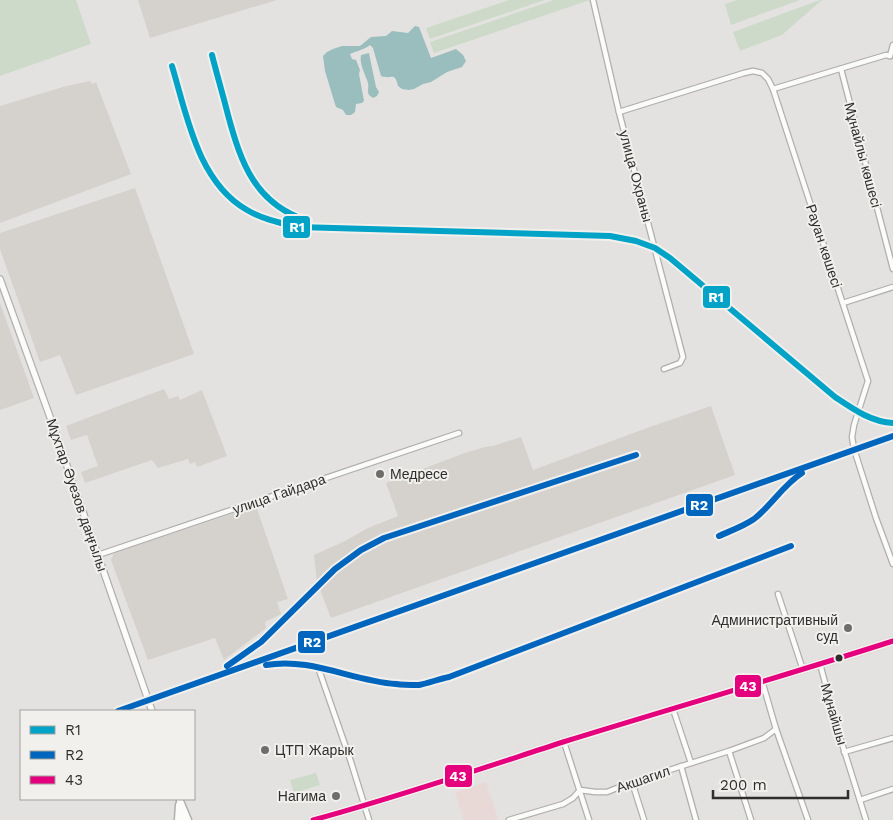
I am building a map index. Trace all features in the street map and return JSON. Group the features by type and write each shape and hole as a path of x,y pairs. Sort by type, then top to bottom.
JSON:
{"main road":[{"name":"Мұхтар Әуезов даңғылы","path":"0,280 152,710"},
{"path":"314,820 893,641"},
{"path":"178,820 179,800"},
{"path":"179,800 183,820"},
{"path":"179,800 188,820"}],"street":[{"name":"улица Охраны","path":"593,0 619,112 682,357 680,363 664,369"},
{"path":"773,89 886,56 892,57 893,45"},
{"name":"Мұнайлы көшесі","path":"841,70 893,269"},
{"name":"Рауан көшесі","path":"619,112 753,71 762,73 768,79 773,89 868,381 852,437 876,518 893,564"},
{"path":"843,303 893,287"},
{"name":"улица Гайдара","path":"98,555 459,433"},
{"path":"778,594 803,670"},
{"name":"Мұнайшы","path":"820,664 844,752 866,820"},
{"path":"319,670 369,820"},
{"path":"762,681 808,820"},
{"path":"673,709 691,763"},
{"name":"Акшагил","path":"580,790 607,792 764,738 776,728"},
{"path":"844,752 893,738"},
{"path":"564,742 589,820"},
{"path":"729,751 751,820"},
{"path":"681,766 696,820"},
{"path":"632,782 644,820"},
{"path":"509,820 563,804 573,798 580,790"},
{"path":"860,800 893,790"},
{"path":"534,813 536,820"}],"shaded area":[{"path":"138,0 277,0 150,38"},
{"path":"90,81 92,84 96,82 131,174 0,223 0,106"},
{"path":"135,188 194,354 76,395 60,355 40,362 0,249 0,233"},
{"path":"0,303 34,398 0,410"},
{"path":"164,389 169,399 178,396 180,400 202,390 227,456 197,467 195,462 190,464 188,459 158,468 152,460 85,483 81,472 98,466 87,435 71,440 66,426"},
{"path":"711,406 735,475 331,618 317,582 314,555 368,528 398,516 386,483 462,454 521,437 533,470"},
{"path":"256,506 288,599 277,602 281,614 265,622 266,628 224,660 215,638 148,660 111,560 114,553"},
{"path":"486,782 498,819 464,820 455,792"}],"green space":[{"path":"0,0 76,0 91,44 0,76"},
{"path":"509,0 545,0 430,39 426,28"},
{"path":"554,0 590,0 434,53 430,42"},
{"path":"737,0 800,0 731,25 725,4"},
{"path":"822,0 782,35 740,51 733,32"},
{"path":"316,773 320,785 294,793 290,780"}],"water":[{"path":"415,26 419,27 431,58 456,49 463,55 466,61 462,67 447,72 431,82 414,89 402,89 398,86 394,77 381,76 373,48 370,45 350,54 352,59 356,60 360,70 359,74 364,101 356,104 355,112 351,115 346,115 343,110 336,107 325,71 323,56 327,52 342,46 360,46 371,37 386,36 392,31 408,33"},
{"path":"369,53 376,87 379,92 373,98 368,94 368,83 361,61 361,55"}],"transit line":[{"name":"R1","path":"212,55 233,133 253,180 275,204 290,214 308,221"},
{"name":"R1","path":"172,66 189,126 206,165 217,183 230,198 259,216 298,227 610,236 636,241 655,248 670,258 835,397 870,417 893,423"},
{"name":"R2","path":"121,710 893,436"},
{"name":"R2","path":"227,666 261,642 335,569 361,550 384,538 636,455"},
{"name":"R2","path":"719,536 754,519 789,483 802,473"},
{"name":"R2","path":"266,665 299,664 380,682 419,685 449,677 791,546"},
{"name":"43","path":"313,820 893,641"}],"place":[{"name":"Медресе","path":"380,474"},
{"name":"Административный суд","path":"848,628"},
{"name":"ЦТП Жарык","path":"265,750"},
{"name":"Нагима","path":"336,796"}]}
